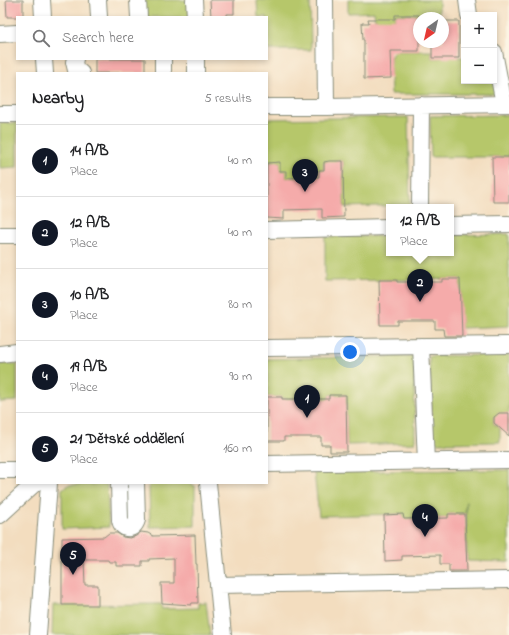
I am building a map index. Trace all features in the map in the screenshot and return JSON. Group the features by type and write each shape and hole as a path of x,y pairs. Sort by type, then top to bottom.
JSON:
{"street":[{"path":"42,0 43,16"},
{"path":"98,0 99,16"},
{"path":"138,0 139,16"},
{"path":"194,0 195,16"},
{"path":"325,0 326,108"},
{"path":"467,0 469,12"},
{"path":"0,34 16,33"},
{"path":"44,60 45,72"},
{"path":"75,60 76,70 79,72"},
{"path":"163,60 163,72"},
{"path":"196,60 196,72"},
{"path":"268,107 326,108 506,104 497,65"},
{"path":"420,106 420,204"},
{"path":"0,114 16,114"},
{"path":"454,226 509,224"},
{"path":"268,230 386,227"},
{"path":"0,235 16,235"},
{"path":"268,348 509,345"},
{"path":"421,346 426,462"},
{"path":"0,354 16,352"},
{"path":"268,464 509,460"},
{"path":"0,470 16,470"},
{"path":"0,515 34,484"},
{"path":"38,635 49,484"},
{"path":"119,484 120,520 121,524 128,529 136,525 137,520 136,484"},
{"path":"208,484 223,635"},
{"path":"218,585 509,580"}],"green space":[{"path":"140,0 189,0 190,16 140,16"},
{"path":"257,0 310,0 311,50 268,50 268,16 258,16"},
{"path":"348,0 439,0 439,12 413,12 413,14 395,14 395,23 375,19 374,12 348,13"},
{"path":"396,51 432,51 432,58 461,57 461,84 495,84 499,94 391,94 390,58"},
{"path":"509,115 509,157 431,157 430,116"},
{"path":"408,117 410,204 344,207 343,161 324,162 324,170 319,170 319,177 286,178 286,171 280,171 280,162 268,162 268,119"},
{"path":"0,123 16,123 16,167 0,168"},
{"path":"509,234 509,326 461,328 460,279 325,281 325,237 386,236 386,256 454,256 454,235"},
{"path":"509,355 509,413 494,417 494,424 500,428 500,442 433,443 429,356"},
{"path":"414,356 415,443 347,445 346,395 329,395 329,399 282,399 282,397 268,397 268,359"},
{"path":"0,364 16,364 16,401 0,402"},
{"path":"509,470 509,562 467,561 466,501 465,514 449,514 448,518 404,519 403,514 319,516 314,472"},
{"path":"107,484 109,527 62,529 62,489 68,485"},
{"path":"149,484 191,484 195,486 195,526 150,527"},
{"path":"206,602 210,635 52,635 53,605 161,604 162,609 198,608 198,603"}],"building":[{"path":"6,0 23,0 23,16 7,17"},
{"path":"210,0 234,0 234,14 227,14 227,16 211,16"},
{"path":"395,15 413,15 413,48 419,48 419,51 390,51 391,78 364,79 364,40 362,23 369,23 368,19 395,19"},
{"path":"449,21 459,21 459,58 432,58 432,48 449,48"},
{"path":"95,60 145,60 145,72 95,72"},
{"path":"492,157 509,157 509,202 493,202"},
{"path":"343,161 344,217 322,218 322,209 284,210 284,219 268,218 268,163 280,162 280,171 286,171 286,178 319,177 319,170 324,170 324,162"},
{"path":"442,279 460,279 462,336 444,336 443,329 435,329 435,321 398,321 398,325 380,325 379,280 397,280 397,282 442,282"},
{"path":"329,395 346,395 347,452 330,452 330,445 321,445 321,437 284,437 284,441 268,441 268,397 282,397 282,399 329,399"},
{"path":"499,413 509,413 509,436 494,423 494,417"},
{"path":"403,514 404,519 448,518 448,514 465,514 467,571 449,571 449,564 440,564 440,555 402,556 402,560 385,561 384,515"},
{"path":"141,532 148,533 153,536 195,535 198,603 192,603 191,605 162,603 161,583 174,583 174,558 149,559 149,561 142,561 142,566 116,566 116,562 109,562 108,560 84,560 85,585 98,585 98,605 62,605 62,538 104,537 109,533 117,533 123,537 130,538"}],"place":[{"name":"10 A/B","path":"305,192"},
{"name":"12 A/B","path":"420,302"},
{"name":"14 A/B","path":"307,418"},
{"name":"19 A/B","path":"425,537"},
{"name":"21 Dětské oddělení","path":"73,575"}]}
